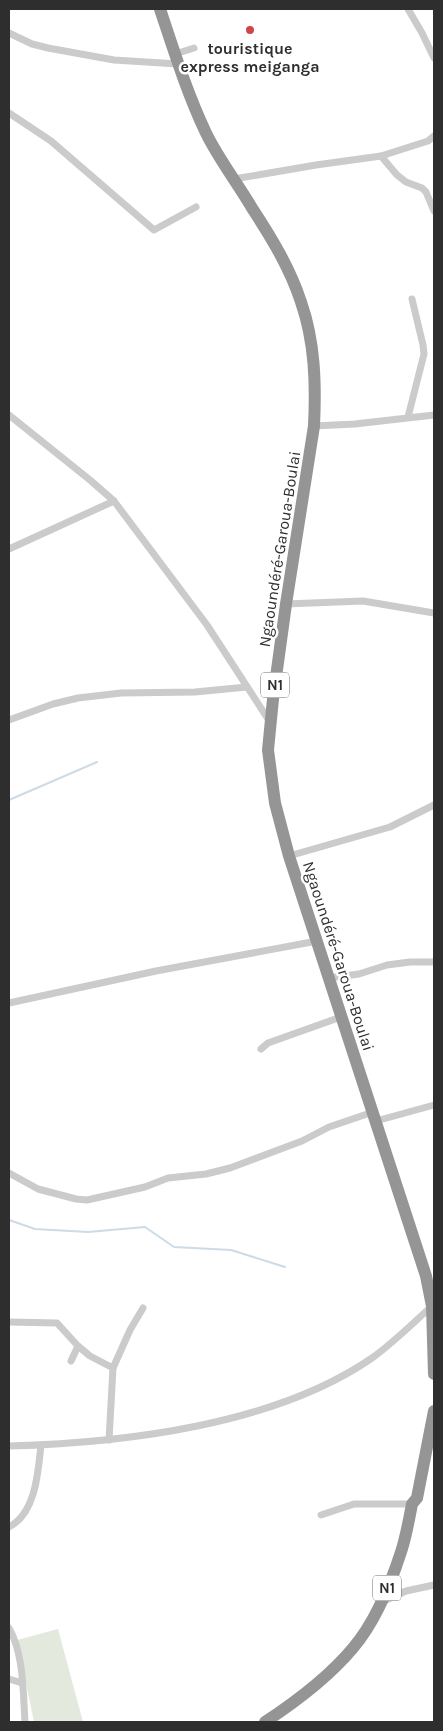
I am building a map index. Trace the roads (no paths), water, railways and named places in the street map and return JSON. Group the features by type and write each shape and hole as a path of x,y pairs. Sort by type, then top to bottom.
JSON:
{"highway":[{"name":"Ngaoundéré-Garoua-Boulai","path":"160,9 176,59 207,135 268,233 287,268 301,301 310,333 316,396 314,426 286,604 271,722 268,750 270,775 289,856 423,1268 433,1306 434,1374"},
{"name":"N1","path":"265,1722 308,1691 353,1648 382,1603 402,1551 412,1504 417,1498 434,1410"}],"street":[{"path":"408,9 434,58"},
{"path":"9,33 32,44 114,60 176,59 194,48"},
{"path":"9,113 51,141 154,230 196,207"},
{"path":"234,179 381,156 428,141 434,136"},
{"path":"381,156 397,175 426,192 434,211"},
{"path":"408,417 424,354 412,299"},
{"path":"314,426 356,424 434,415"},
{"path":"9,416 114,501 207,624 271,722"},
{"path":"9,549 114,501"},
{"path":"286,604 363,601 434,613"},
{"path":"9,720 53,704 78,698 121,693 195,692 247,687"},
{"path":"289,856 390,827 434,805"},
{"path":"9,1003 156,971 317,941"},
{"path":"329,978 359,974 374,968 395,964 434,962"},
{"path":"261,1050 268,1042 341,1017"},
{"path":"9,1173 38,1189 87,1200 139,1188 168,1178 206,1174 230,1168 302,1141 328,1127 434,1105"},
{"path":"9,1446 109,1440 170,1431 266,1408 310,1392 337,1379 372,1358 433,1306"},
{"path":"109,1440 113,1368 130,1330 143,1308"},
{"path":"9,1322 57,1323 90,1356 113,1368"},
{"path":"71,1361 78,1346"},
{"path":"9,1527 17,1523 32,1496 41,1445"},
{"path":"321,1515 354,1504 412,1504"},
{"path":"382,1603 406,1591 434,1585"},
{"path":"9,1628 15,1639 22,1683 25,1722"},
{"path":"9,1679 22,1683"}],"waterway":[{"path":"9,800 97,762"},
{"path":"9,1220 35,1229 88,1232 145,1227 174,1247 231,1250 285,1267"}],"place":[{"name":"touristique express meiganga","path":"250,30"}]}
